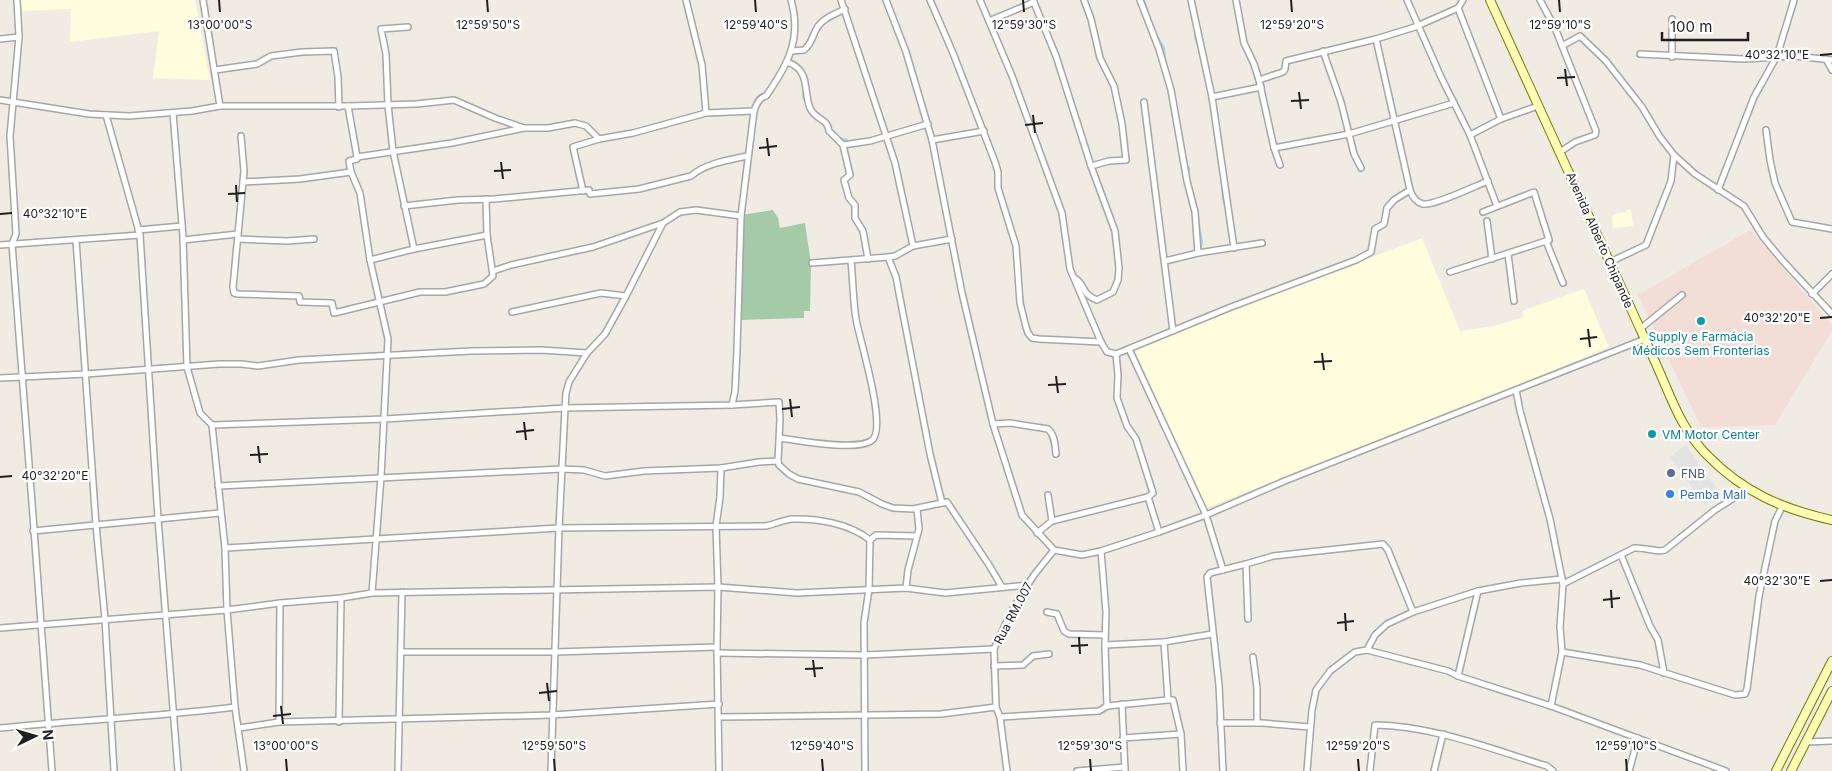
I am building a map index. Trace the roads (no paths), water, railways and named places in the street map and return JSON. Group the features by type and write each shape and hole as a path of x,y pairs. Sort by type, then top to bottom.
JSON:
{"main road":[{"name":"Avenida Alberto Chipande","path":"1490,0 1610,262 1674,409 1689,433 1706,454 1748,489 1782,506 1832,520"},
{"path":"1776,771 1832,661"},
{"path":"1791,771 1832,691"}],"street":[{"path":"17,0 19,37 10,136 16,234 12,244 52,771"},
{"path":"203,0 220,106"},
{"path":"686,0 702,65 706,113"},
{"path":"732,405 735,391 741,216 747,156 756,104 763,96 766,96 787,62 791,51 796,22 791,0"},
{"path":"841,0 895,163 913,246"},
{"path":"886,0 906,52 928,124 962,293 993,424 1022,514 1054,550 1082,555 1101,551 1159,532 1644,339"},
{"path":"930,0 984,131 998,172 998,188 1014,238 1020,303 1028,333 1032,338 1039,339 1101,342"},
{"path":"980,0 1030,123 1062,213 1067,253 1074,278 1107,352 1116,354 1231,307 1356,260 1371,252 1375,229 1384,224 1387,208 1394,200 1410,190"},
{"path":"1084,0 1091,19 1100,58 1114,86 1122,124 1126,160 1110,161 1091,166"},
{"path":"1140,0 1159,49 1171,90 1196,220 1198,253"},
{"path":"1191,0 1212,97 1234,248"},
{"path":"1236,0 1244,43 1254,64 1261,87 1274,148 1280,165"},
{"path":"1407,0 1470,135 1497,206"},
{"path":"1258,80 1283,72 1286,61 1376,39 1418,25 1458,8 1464,0"},
{"path":"1540,0 1552,21 1596,131 1595,135 1575,142 1560,152"},
{"path":"1718,190 1754,97 1777,56 1794,0"},
{"path":"989,21 1033,1 1056,56 1091,166 1115,231 1118,280 1113,292 1097,300 1086,296 1080,282 1074,278"},
{"path":"1458,8 1501,119"},
{"path":"791,51 804,50 812,41 819,25 828,18 845,10"},
{"path":"1672,19 1672,56"},
{"path":"408,27 381,30 387,64 388,105 394,151 414,249"},
{"path":"1562,46 1580,36 1590,44 1642,107 1660,137 1674,155 1695,174 1744,206 1763,237 1812,294 1832,314"},
{"path":"0,39 19,37"},
{"path":"1376,39 1413,198 1417,202 1430,204 1488,181"},
{"path":"215,70 257,64 271,56 334,51 338,77 339,106"},
{"path":"1323,51 1341,102 1354,154 1361,168"},
{"path":"1640,54 1744,59 1777,56 1812,56 1829,59 1832,70"},
{"path":"787,62 798,68 804,77 808,103 815,117 826,122 829,131 843,145 850,171 850,175 844,180 849,198 854,205 855,218 863,231 868,259"},
{"path":"1212,97 1261,87"},
{"path":"0,100 114,115"},
{"path":"95,114 129,116 173,113 220,106 388,105 454,100 524,128"},
{"path":"1144,102 1173,331"},
{"path":"1274,148 1348,134 1370,126 1394,121 1454,103"},
{"path":"348,106 357,157"},
{"path":"1470,135 1501,119 1538,106"},
{"path":"583,191 573,147 706,113 754,111"},
{"path":"173,113 183,240 187,367 200,413 212,425 225,548 227,610 235,707 244,771"},
{"path":"106,115 139,233 158,519 178,771"},
{"path":"372,593 385,418 388,338 370,260 360,193 351,172 349,161 357,159 357,157 452,143 524,128 548,128 575,124 586,126 599,139"},
{"path":"843,145 856,144 928,124"},
{"path":"1766,130 1775,183 1792,222 1832,229"},
{"path":"932,140 984,131"},
{"path":"241,136 243,182 234,293 299,296 300,302 332,303 334,313 420,292 445,292 484,284 493,276 487,235 486,199"},
{"path":"1610,262 1646,244 1671,181 1674,155"},
{"path":"404,206 589,190 590,194 638,189 691,176 697,170 747,156"},
{"path":"243,182 300,179 351,172"},
{"path":"1450,272 1549,240 1534,192 1483,212"},
{"path":"493,271 609,242 663,224 680,212 696,210 741,216"},
{"path":"1487,222 1492,259"},
{"path":"550,771 556,589 566,393 569,382 587,353 605,334 663,224"},
{"path":"0,244 76,240 182,226"},
{"path":"370,260 414,249 487,235"},
{"path":"183,240 238,237 287,241 314,239"},
{"path":"812,263 888,258 913,246 952,239"},
{"path":"76,240 114,771"},
{"path":"1546,242 1563,283"},
{"path":"1165,261 1198,253 1262,243"},
{"path":"1508,254 1514,301"},
{"path":"888,258 896,277 901,299 930,454 942,503"},
{"path":"780,438 832,445 865,443 872,441 876,436 872,389 856,317 851,261"},
{"path":"1812,294 1832,274"},
{"path":"512,312 601,293 626,296"},
{"path":"1640,329 1682,295"},
{"path":"1129,349 1206,514 1223,570"},
{"path":"0,378 239,364 258,366 299,360 471,351 541,350 587,353"},
{"path":"1037,533 1052,521 1148,497 1153,494 1136,439 1127,426 1117,398 1118,375 1116,354"},
{"path":"1516,390 1550,519 1563,582 1560,627 1562,652 1551,706"},
{"path":"212,425 565,408 732,405 779,402 780,438 778,461 779,466 788,474 798,479 859,492 893,508 917,509 947,502 1002,587"},
{"path":"993,424 1010,424 1048,429 1053,436 1056,454"},
{"path":"218,486 562,469 584,470 606,476 644,471 721,468 778,461"},
{"path":"719,771 716,526 721,468"},
{"path":"1368,650 1375,635 1387,624 1413,612 1478,591 1521,583 1563,582 1634,548 1642,547 1661,552 1715,510 1748,489"},
{"path":"1048,495 1052,521"},
{"path":"1148,497 1159,532"},
{"path":"1562,652 1640,665 1735,695 1745,694 1758,596 1775,521 1782,506"},
{"path":"906,588 908,570 917,536 919,520 917,509"},
{"path":"33,531 220,513"},
{"path":"225,548 559,528 766,526 792,519 825,522 849,527 870,540"},
{"path":"870,540 876,536 917,536"},
{"path":"865,771 864,622 868,589 870,540"},
{"path":"1223,771 1219,685 1207,577 1210,573 1283,554 1383,544 1388,550 1413,612"},
{"name":"Rua RM.007","path":"1007,771 1000,717 996,707 994,649 1012,610 1034,575 1054,550"},
{"path":"1101,551 1106,612 1107,706"},
{"path":"1621,555 1650,626 1658,640 1664,673"},
{"path":"1246,564 1248,618"},
{"path":"0,628 227,610 372,593 718,587 796,594 906,588 945,593 1028,585"},
{"path":"1458,676 1478,591"},
{"path":"398,771 402,592"},
{"path":"339,722 342,598"},
{"path":"279,722 280,603"},
{"path":"1047,612 1057,614 1064,631 1069,634 1105,635"},
{"path":"1105,645 1164,642 1212,634"},
{"path":"1164,642 1168,700"},
{"path":"401,652 717,650 864,655 994,649"},
{"path":"1307,771 1310,727 1316,690 1330,671 1354,652 1368,650 1448,671 1458,676 1551,706 1726,771"},
{"path":"994,666 1023,665 1033,656 1049,654"},
{"path":"1253,657 1257,688 1257,723"},
{"path":"1000,717 1100,711 1107,706 1173,700 1181,734 1183,771"},
{"path":"238,728 279,722 339,722 552,715 719,704"},
{"path":"1078,771 1125,769 1122,704"},
{"path":"0,728 109,718 173,715 235,707"},
{"path":"719,717 941,714 996,707"},
{"path":"1220,723 1257,723 1310,727"},
{"path":"1370,771 1375,725 1401,726 1443,734 1547,766 1553,771"},
{"path":"1123,738 1181,734"},
{"path":"1434,771 1443,734"},
{"path":"1629,771 1638,738"},
{"path":"1806,742 1832,742"}],"waterway":[{"path":"1144,0 1155,33 1164,48 1165,61"},
{"path":"1195,32 1195,38 1200,51"},
{"path":"1203,68 1208,88"},
{"path":"917,81 926,110"},
{"path":"804,86 803,97 807,105"},
{"path":"839,138 847,140"},
{"path":"1186,165 1189,168 1188,175 1194,198"},
{"path":"1222,184 1225,206"},
{"path":"1197,213 1202,242 1200,251"},
{"path":"1173,257 1193,252"}],"place":[{"name":"Supply e Farmácia Médicos Sem Fronterias","path":"1701,321"},
{"name":"VM Motor Center","path":"1652,434"},
{"name":"FNB","path":"1671,473"},
{"name":"Pemba Mall","path":"1670,494"}]}
